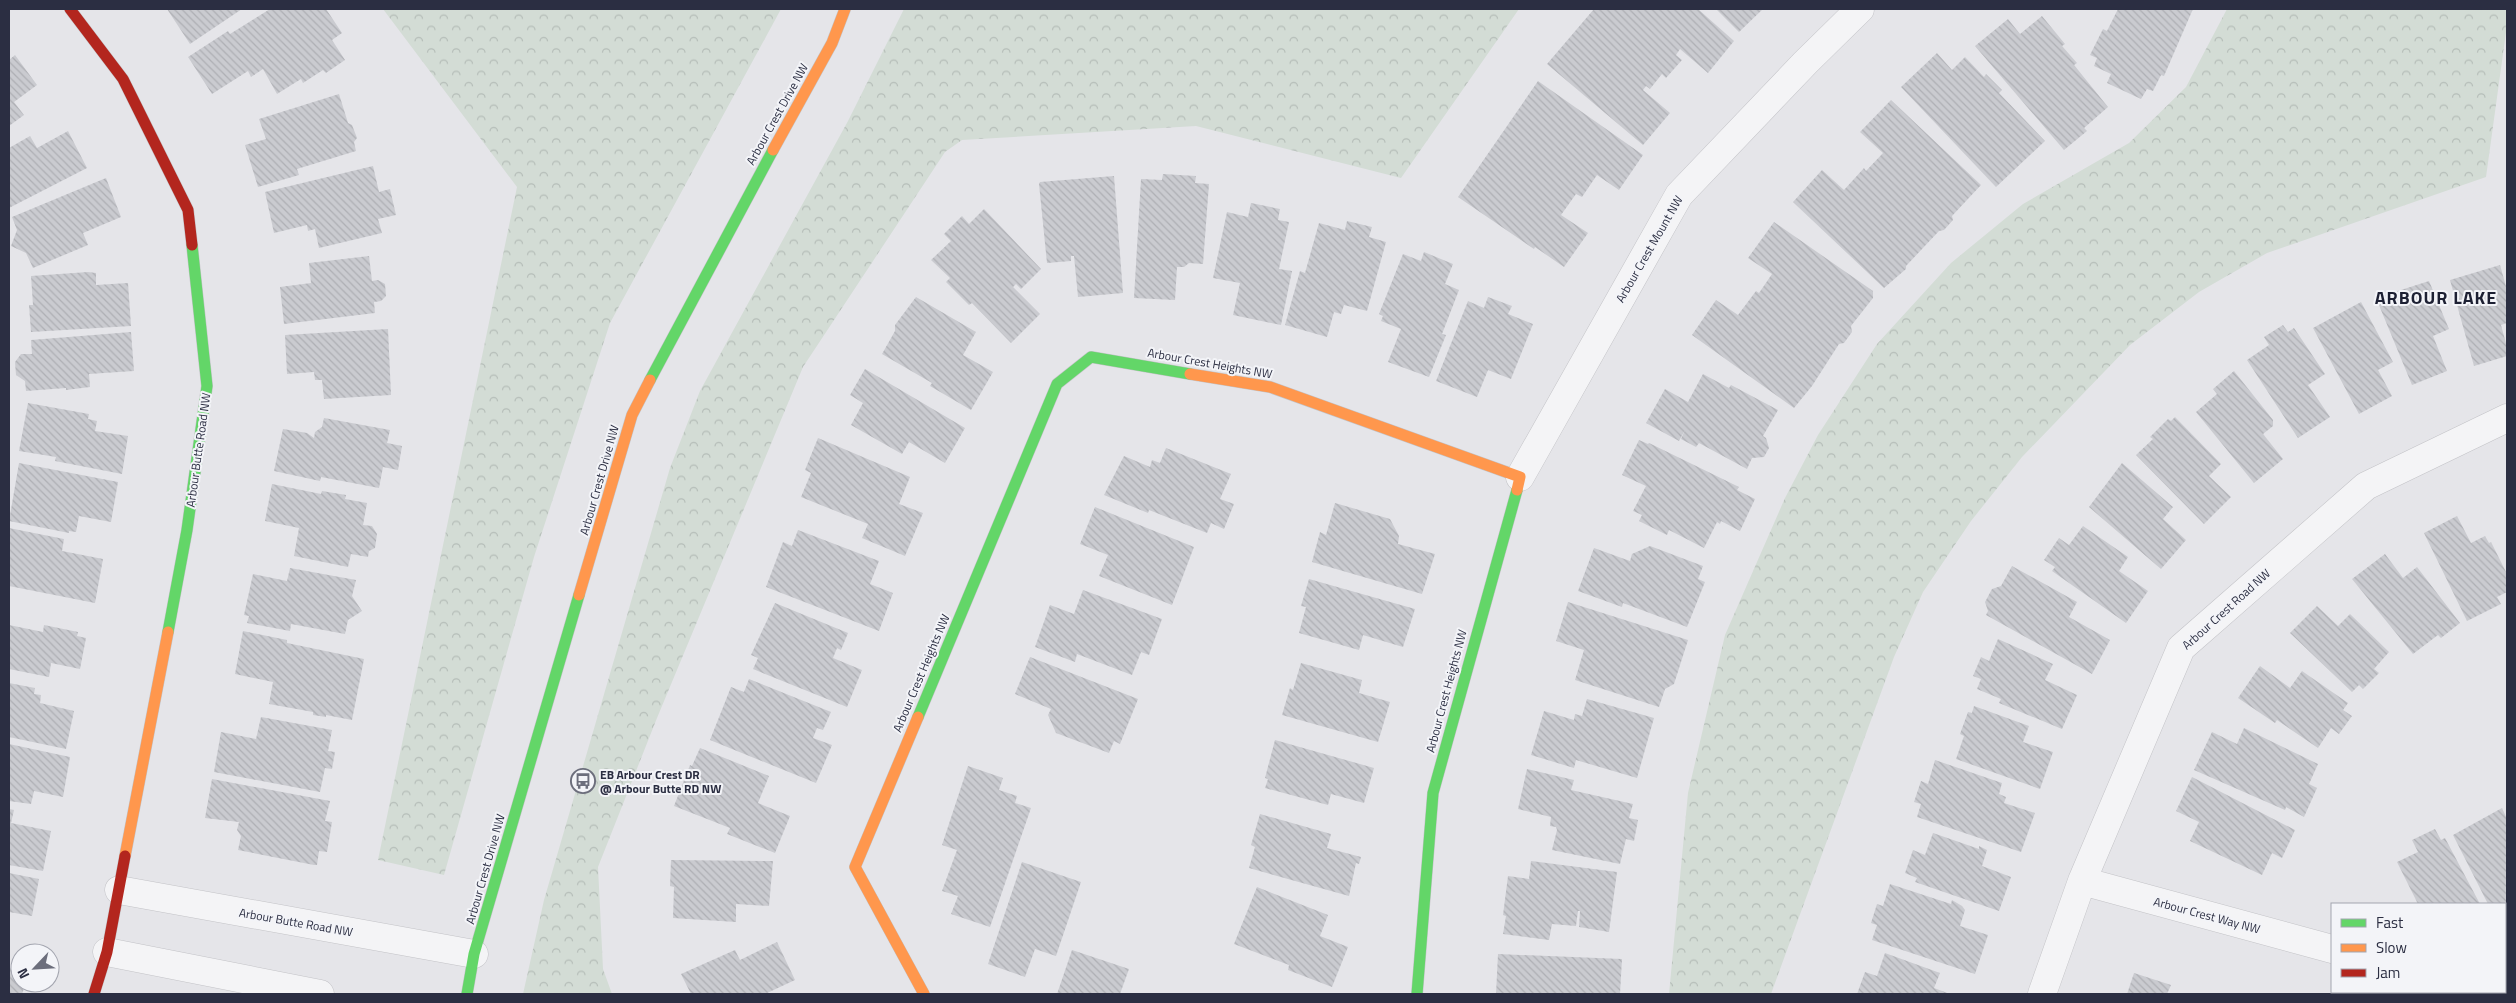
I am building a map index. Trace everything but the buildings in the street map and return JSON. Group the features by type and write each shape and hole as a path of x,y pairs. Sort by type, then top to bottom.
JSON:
{"street":[{"name":"Arbour Butte Road NW","path":"70,9 123,79 188,210 207,386 187,530 119,890 106,952 94,994"},
{"name":"Arbour Crest Drive NW","path":"467,994 474,954 632,415 708,268 832,43 845,9"},
{"name":"Arbour Crest Mount NW","path":"1520,477 1679,195 1805,63 1860,9"},
{"name":"Arbour Crest Heights NW","path":"924,994 855,867 1057,384 1091,357 1270,387 1520,477 1433,792 1417,994"},
{"name":"Arbour Crest Road NW","path":"2042,994 2082,880 2181,648 2366,486 2507,418"},
{"name":"Arbour Crest Way NW","path":"2082,880 2331,949"},
{"name":"Arbour Butte Road NW","path":"119,890 474,954"},
{"path":"106,952 320,994"}],"green space":[{"path":"383,9 781,9 610,323 534,557 444,875 378,860 517,187"},
{"path":"904,9 1519,9 1401,178 1196,126 962,140 945,152 803,367 657,718 598,867 603,969 612,994 523,994 544,900 670,468 700,391 848,121"},
{"path":"2227,9 2507,9 2507,25 2486,177 2267,253 2199,292 2130,345 2022,457 1971,521 1923,592 1894,657 1771,994 1669,994 1688,793 1725,635 1785,498 1818,435 1877,344 1951,263 2023,204 2129,143 2186,87"}],"traffic: fast":[{"path":"650,380 773,150"},
{"path":"168,632 187,530 207,386 192,245"},
{"path":"918,717 1057,384 1091,357 1190,374"},
{"path":"1417,994 1433,793 1517,490"},
{"path":"467,994 474,954 579,595"}],"traffic: slow":[{"path":"773,150 832,43 845,9"},
{"path":"1190,374 1270,387 1520,477 1517,490"},
{"path":"579,595 632,415 650,380"},
{"path":"125,856 168,632"},
{"path":"918,717 855,867 924,994"}],"traffic: jam":[{"path":"70,9 123,79 188,210 192,245"},
{"path":"94,994 107,952 125,856"}],"place":[{"name":"EB Arbour Crest DR @ Arbour Butte RD NW","path":"583,781"}],"district":[{"name":"ARBOUR LAKE","path":"2436,297"}]}
